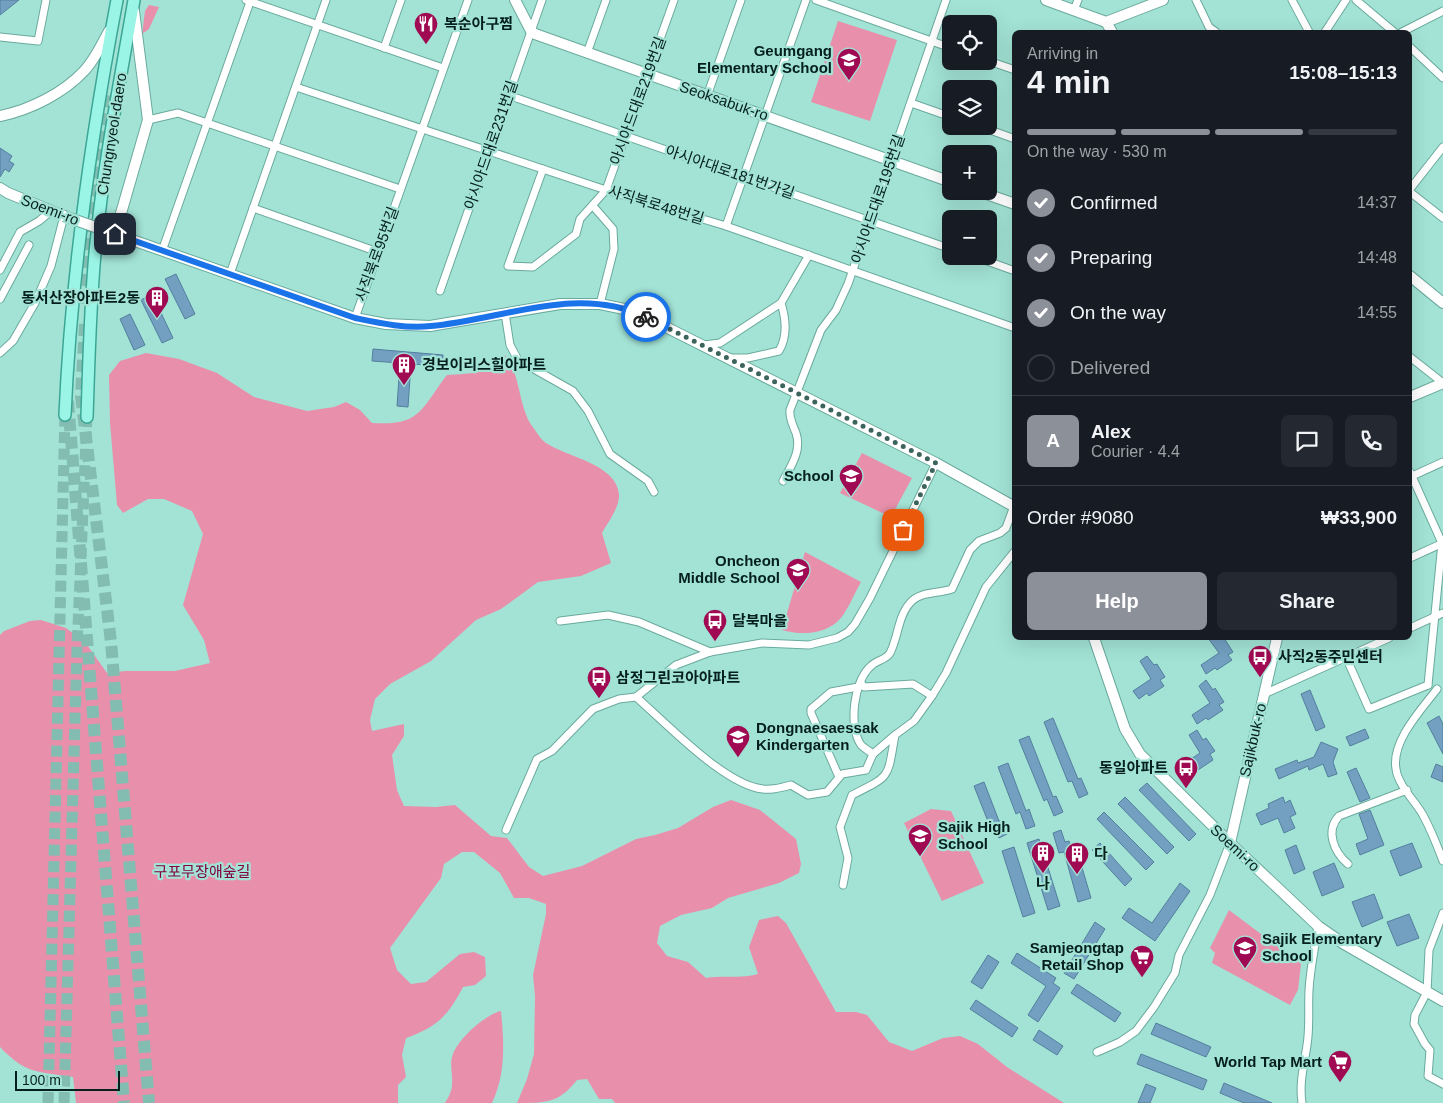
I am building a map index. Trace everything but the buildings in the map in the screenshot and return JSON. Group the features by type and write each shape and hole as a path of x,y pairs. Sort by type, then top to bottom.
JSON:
{"main road":[{"name":"Chungnyeol-daero","path":"65,415 67,365 82,211 117,0"},
{"path":"515,0 531,31"},
{"path":"1046,0 1076,5 1106,22 1111,30"},
{"path":"1106,22 1163,0"},
{"name":"Chungnyeol-daero","path":"86,417 96,244 133,3"},
{"path":"115,234 148,120 133,3"},
{"path":"0,116 44,101 70,84 85,70 112,26"},
{"name":"Seoksabuk-ro","path":"531,31 587,53 942,179"},
{"name":"Soemi-ro","path":"0,188 64,216 355,318 386,324 430,326 560,304 600,304 634,312 798,392 936,463 1012,506"},
{"path":"997,198 1012,203"},
{"path":"1412,278 1443,303"},
{"path":"1412,396 1443,383"},
{"name":"Soemi-ro","path":"1095,640 1125,729 1140,754 1318,926 1344,944 1443,1001"},
{"name":"Sajikbuk-ro","path":"1230,843 1277,640"}],"street":[{"path":"0,36 38,41 46,0"},
{"path":"230,274 326,0"},
{"path":"384,48 401,0"},
{"name":"사직북로95번길","path":"355,318 468,0"},
{"name":"아시아드대로231번길","path":"440,290 542,0"},
{"path":"587,53 606,0"},
{"name":"아시아드대로219번길","path":"543,169 508,266 533,266 576,234 580,219 606,190 674,0"},
{"path":"708,96 741,0"},
{"path":"726,226 806,0"},
{"path":"816,0 942,45"},
{"name":"아시아드대로195번길","path":"783,482 797,452 797,438 789,416 821,330 836,310 853,270 946,0"},
{"path":"1196,0 1209,27 1213,30"},
{"path":"1292,0 1308,30"},
{"path":"1326,30 1346,0"},
{"path":"1356,0 1392,30"},
{"path":"162,251 208,122 248,1 443,68"},
{"path":"1406,30 1443,11"},
{"path":"1103,30 1106,22"},
{"path":"1412,49 1443,78"},
{"path":"997,64 1012,69"},
{"name":"사직북로48번길","path":"296,86 606,190 726,226 1012,327"},
{"name":"아시아대로181번가길","path":"508,95 942,246"},
{"path":"911,103 942,114"},
{"name":"사직북로95번길","path":"148,120 160,119 178,113 400,189"},
{"path":"997,132 1012,138"},
{"path":"1412,188 1443,147"},
{"path":"1412,193 1443,218"},
{"path":"593,206 614,229 614,249 600,304"},
{"path":"253,208 378,252"},
{"path":"11,278 0,271 20,232 39,221 51,211"},
{"path":"0,353 13,341 35,303 51,266 64,216"},
{"path":"0,299 29,245"},
{"path":"704,345 720,343 781,303 809,255"},
{"path":"997,265 1012,270"},
{"name":"Soemi-ro","path":"731,358 748,358 779,351 784,343 786,328 781,303"},
{"path":"505,313 510,345 518,360 573,390 588,410 610,454 648,481 654,492"},
{"path":"1412,359 1443,383"},
{"path":"1412,475 1443,462"},
{"path":"506,830 537,759 552,751 593,709 619,699 636,696 676,665 710,652 762,643 810,645 837,638 848,632 855,624 870,598 936,463"},
{"path":"1412,477 1443,543 1428,685"},
{"path":"873,754 861,746 855,731 853,713 860,685 870,666 888,657 910,603 922,594 940,593 952,589 970,550 979,541 1000,533 1006,528 1012,512"},
{"path":"1412,557 1443,543"},
{"path":"636,696 713,766 757,788 774,790 791,785 808,795 827,792 842,774 866,770 873,754 914,721 946,673 986,587 1012,555"},
{"path":"1412,627 1443,613"},
{"path":"560,621 608,615 639,622 710,652"},
{"path":"1264,694 1384,640"},
{"path":"1346,657 1370,709 1428,685 1440,688 1416,715 1404,736 1397,753 1396,770 1422,814 1436,841 1443,860"},
{"path":"839,777 811,713 811,709 831,692 860,685 913,684 932,696"},
{"path":"843,885 848,858 840,827 852,795 880,781 888,773 895,735"},
{"path":"1348,864 1335,849 1332,834 1335,821 1339,816 1407,790"},
{"path":"1097,1052 1120,1042 1136,1031 1154,1007 1175,973 1179,955 1210,894 1230,843"},
{"path":"1443,913 1429,950 1427,992 1415,1015 1414,1024 1430,1050 1431,1062 1428,1076 1443,1084"},
{"path":"1302,1103 1300,1092 1301,1073 1307,1046 1310,980 1318,926"}],"green space":[{"path":"149,5 159,7 149,29 142,34 145,11"},
{"path":"838,21 897,40 870,121 811,102"},
{"name":"구포무장애숲길","path":"146,353 179,359 217,373 254,397 307,411 334,407 346,402 360,410 372,423 401,422 410,418 418,413 447,375 486,370 499,362 505,355 514,372 527,418 542,440 555,448 600,468 616,484 619,494 618,504 602,533 611,563 581,576 538,582 501,609 476,620 431,661 390,684 375,699 370,720 372,731 404,724 404,736 392,755 397,790 404,806 436,807 455,805 491,836 507,838 529,867 543,876 582,866 636,839 678,828 713,807 731,800 760,810 796,839 801,864 799,873 779,883 728,898 712,908 681,915 660,926 657,943 667,956 688,962 706,978 758,974 749,947 759,920 778,916 786,923 836,1012 856,1012 867,1015 889,1042 912,1051 943,1038 960,1036 978,1044 1007,1067 1064,1103 615,1103 612,1099 599,1099 587,1079 577,1080 564,1093 551,1100 536,1103 517,1103 527,1079 534,1054 535,996 533,975 546,914 546,904 529,898 514,898 500,873 474,852 462,852 444,864 441,878 390,948 397,970 411,984 426,982 460,954 474,952 485,957 486,976 475,985 463,987 447,1013 434,1025 406,1038 402,1055 406,1077 398,1085 398,1103 76,1103 73,1077 33,1070 18,1063 9,1056 0,1047 0,635 4,631 30,621 41,620 66,628 85,642 107,673 175,671 210,663 204,640 183,605 203,534 192,511 164,499 148,499 123,513 117,505 110,423 109,375 120,361"},
{"path":"862,453 912,478 891,517 840,493"},
{"path":"805,552 861,582 844,614 837,622 817,632 796,633 782,630"},
{"path":"931,809 951,811 984,883 942,901 904,823"},
{"path":"1229,910 1301,964 1298,990 1290,1005 1212,963 1215,953 1210,948"},
{"path":"501,1011 503,1034 502,1069 497,1092 492,1103 445,1103 452,1087 451,1062 460,1041 481,1022"}],"tunnel":[{"path":"86,304 91,210 112,94"},
{"path":"85,324 81,396 111,642 149,1103"},
{"path":"68,401 124,1103"},
{"path":"48,1103 65,415"},
{"path":"64,1103 77,649 87,417"}],"way so far":[{"path":"646,317 731,358 936,463 903,530"}],"place":[{"name":"복순아구찜","path":"426,45"},
{"name":"Geumgang Elementary School","path":"849,81"},
{"name":"동서산장아파트2동","path":"157,319"},
{"name":"경보이리스힐아파트","path":"404,386"},
{"name":"School","path":"851,497"},
{"name":"Oncheon Middle School","path":"798,591"},
{"name":"달북마을","path":"715,642"},
{"name":"사직2동주민센터","path":"1260,678"},
{"name":"삼정그린코아아파트","path":"599,699"},
{"name":"Dongnaesaessak Kindergarten","path":"738,758"},
{"name":"동일아파트","path":"1186,789"},
{"name":"Sajik High School","path":"920,857"},
{"name":"나","path":"1043,874"},
{"name":"다","path":"1077,875"},
{"name":"Sajik Elementary School","path":"1245,969"},
{"name":"Samjeongtap Retail Shop","path":"1142,978"},
{"name":"World Tap Mart","path":"1340,1083"}],"route":[{"path":"115,234 355,318 386,324 430,326 560,304 600,304 634,312 646,317"}]}
